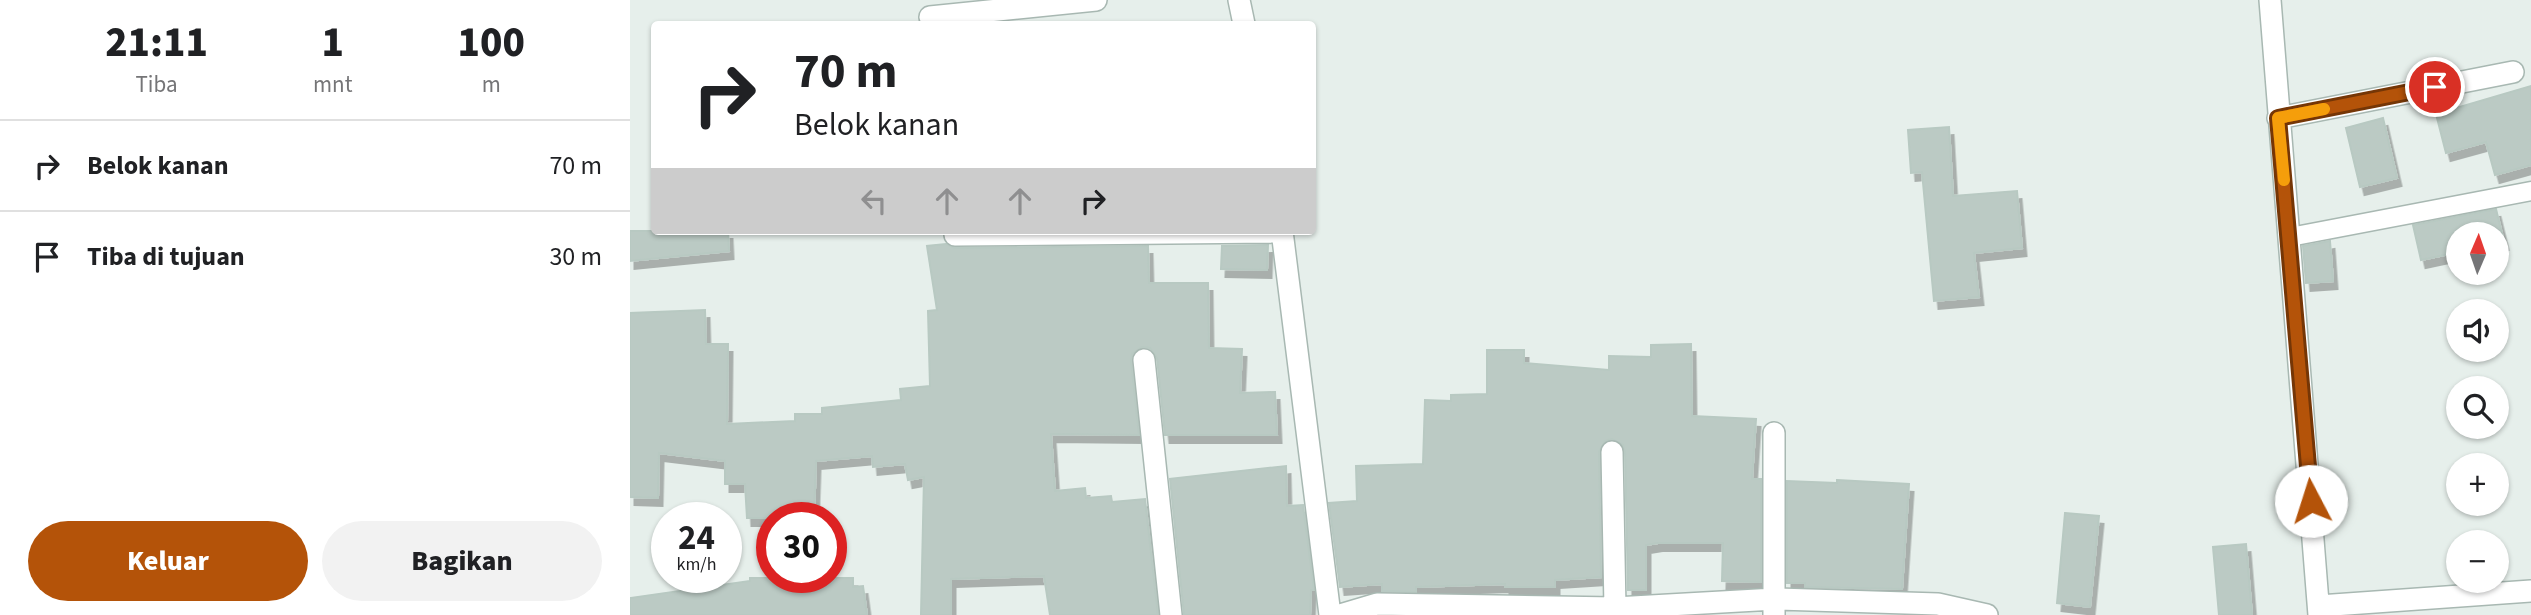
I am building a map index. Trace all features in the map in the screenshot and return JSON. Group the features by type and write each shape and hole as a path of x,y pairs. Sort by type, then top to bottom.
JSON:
{"street":[{"path":"930,17 1096,0"},
{"path":"1239,0 1243,21"},
{"path":"2270,0 2319,611 2531,591"},
{"path":"2278,118 2513,72"},
{"path":"1282,235 1330,615"},
{"path":"1144,360 1171,615"},
{"path":"1774,433 1774,607"},
{"path":"1612,452 1628,610"},
{"path":"1340,615 1377,604 1628,610 1938,604 1987,615"}],"lane":[{"path":"2290,237 2531,191"}],"building":[{"path":"2531,86 2531,165 2495,175 2486,142 2446,153 2436,114"},
{"path":"2383,118 2397,178 2360,187 2346,128"},
{"path":"1949,127 1953,196 2017,191 2022,248 1974,253 1979,297 1934,301 1922,172 1911,173 1908,130"},
{"path":"2496,209 2499,222 2446,222 2446,255 2421,260 2413,225"},
{"path":"630,231 651,231 651,235 728,235 729,251 630,261"},
{"path":"2330,241 2333,281 2306,283 2303,246"},
{"path":"1268,245 1267,270 1221,269 1222,246"},
{"path":"927,246 1148,246 1149,283 1208,283 1209,348 1242,349 1240,393 1275,392 1277,435 1165,435 1157,358 1150,348 1142,347 1132,354 1131,361 1139,435 1051,434 1055,491 1085,488 1086,498 1111,496 1112,502 1145,499 1158,615 1050,615 1044,576 951,579 951,615 921,615 924,477 908,480 905,464 873,467 872,456 816,461 815,502 756,502 756,518 747,518 745,484 725,484 725,461 659,453 658,498 630,497 630,313 705,310 706,344 728,344 727,424 795,421 795,414 822,414 822,408 901,400 900,389 930,386 928,311 937,310"},
{"path":"1691,344 1692,416 1756,419 1752,479 1761,479 1761,582 1722,581 1723,543 1658,543 1646,545 1646,590 1628,590 1625,452 1623,445 1612,439 1605,441 1599,452 1601,577 1555,580 1555,587 1505,587 1505,584 1416,587 1416,592 1382,591 1382,584 1340,587 1329,503 1357,501 1356,466 1423,464 1425,400 1451,401 1451,395 1487,394 1487,350 1524,350 1524,363 1609,370 1609,356 1651,357 1651,345"},
{"path":"1286,466 1287,506 1303,505 1314,590 1311,590 1310,615 1184,615 1170,479"},
{"path":"1837,480 1909,484 1902,589 1805,587 1805,583 1787,583 1787,481 1837,483"},
{"path":"2065,513 2099,516 2090,607 2057,603"},
{"path":"2246,544 2252,615 2219,615 2213,547"},
{"path":"750,578 756,578 756,593 847,593 847,578 853,578 853,587 863,586 867,615 630,615 630,598 665,593 742,593 742,582 750,581"}],"slow traffic":[{"path":"2284,180 2278,118 2324,109"}],"route":[{"path":"2311,501 2278,118 2435,87"}]}
